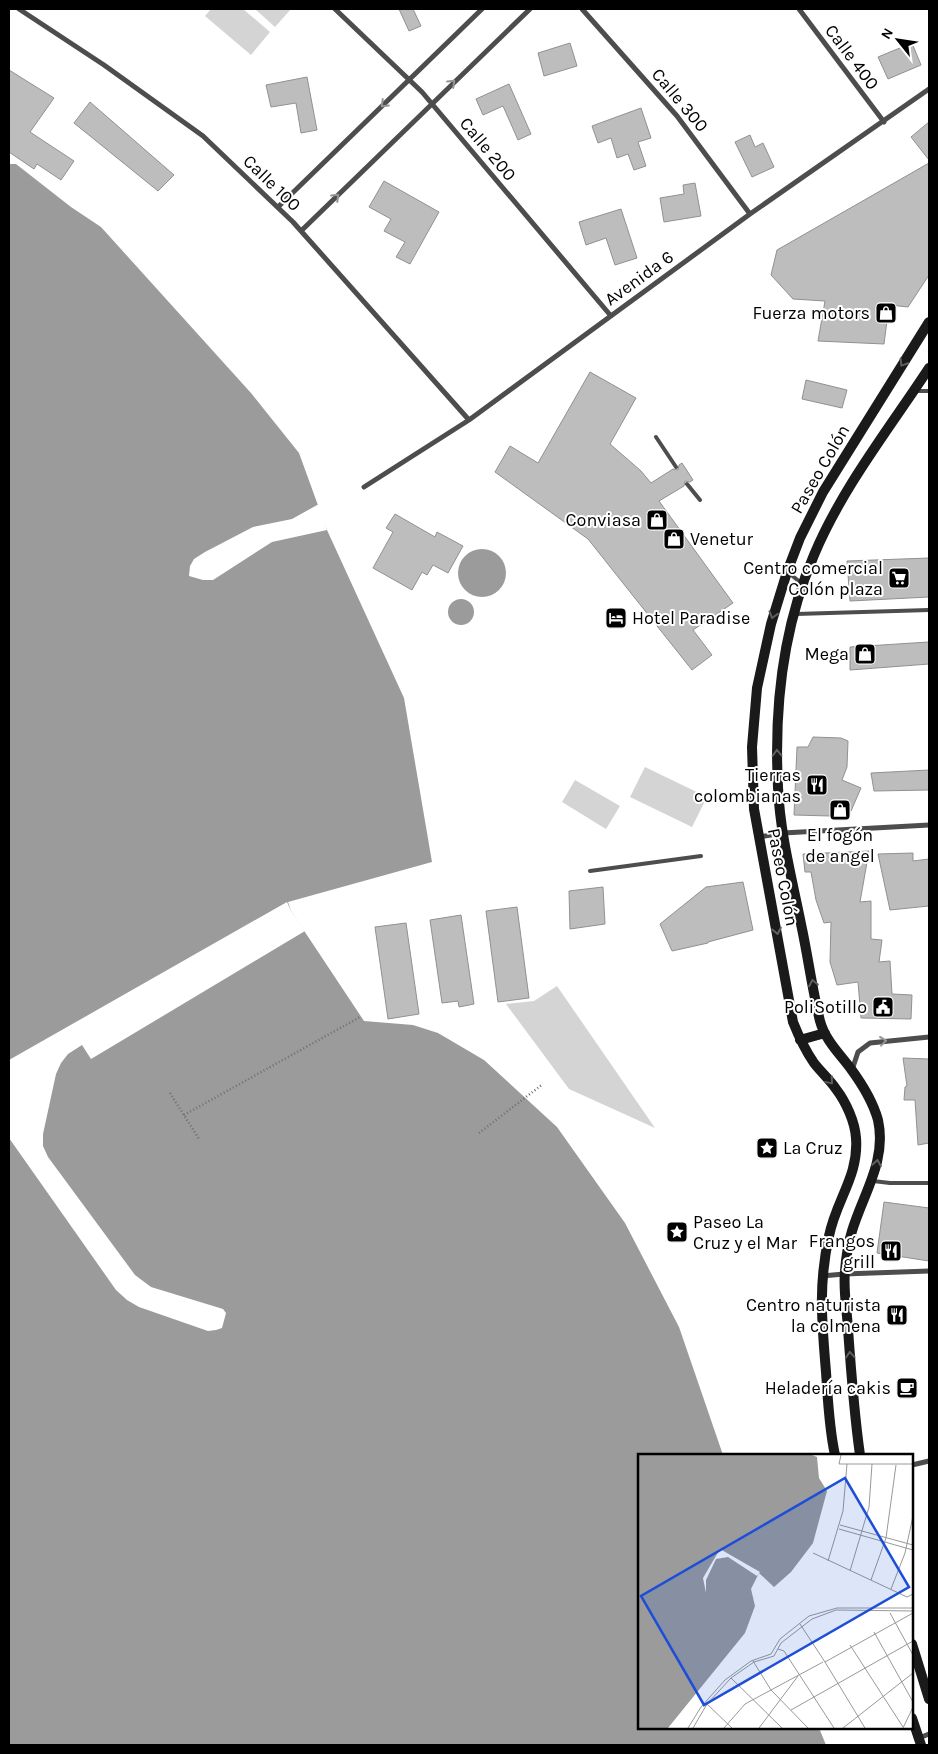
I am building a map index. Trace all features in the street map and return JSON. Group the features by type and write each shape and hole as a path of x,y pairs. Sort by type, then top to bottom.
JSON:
{"street":[{"name":"Calle 100","path":"19,9 104,65 203,136 301,230 469,420"},
{"name":"Calle 200","path":"335,9 409,79 432,104 611,316"},
{"path":"278,207 482,9"},
{"path":"301,230 530,9"},
{"name":"Calle 300","path":"582,9 677,116 750,214"},
{"name":"Calle 400","path":"799,9 884,122"},
{"name":"Avenida 6","path":"364,486 469,420 750,214 929,89"},
{"name":"Paseo Colón","path":"835,1454 831,1436 823,1333 821,1305 822,1276 830,1233 855,1166 856,1138 847,1106 815,1064 800,1040 793,1022 754,809 752,747 755,706 771,624 800,538 823,492 929,322"},
{"name":"Paseo Colón","path":"860,1454 854,1407 844,1274 852,1229 873,1181 879,1149 878,1120 866,1091 837,1052 821,1024 783,833 778,789 777,740 781,682 794,614 814,553 847,492 929,368"},
{"path":"759,837 783,833 929,824"},
{"path":"800,1040 825,1033"},
{"path":"852,1070 858,1052 870,1043 929,1037"},
{"path":"822,1276 929,1271"},
{"path":"913,1465 929,1461"},
{"path":"913,1647 929,1699"},
{"path":"913,1721 920,1742 929,1734"}],"lane":[{"path":"914,391 929,390"},
{"path":"656,437 676,467"},
{"path":"687,484 700,500"},
{"path":"787,572 802,585"},
{"path":"794,614 929,610"},
{"path":"590,870 701,856"},
{"path":"873,1181 929,1183"}],"path":[{"path":"184,1115 360,1017"},
{"path":"479,1133 543,1084"},
{"path":"170,1093 199,1139"}],"shaded area":[{"path":"211,9 243,9 270,32 251,55 205,16"},
{"path":"255,9 291,9 275,27"},
{"path":"9,164 16,164 71,207 101,227 251,393 299,453 327,530 404,698 432,862 288,902 291,911 364,1021 413,1025 438,1033 484,1060 557,1127 625,1223 679,1327 723,1454 638,1454 638,1729 819,1729 826,1745 9,1745"},
{"path":"482,549 491,551 499,556 504,564 506,573 504,582 499,590 491,595 482,597 473,595 465,590 460,582 458,573 460,564 465,556 473,551"},
{"path":"461,599 470,603 474,612 470,621 461,625 452,621 448,612 452,603"},
{"path":"645,767 707,797 692,827 630,797"},
{"path":"575,780 620,806 606,829 562,802"},
{"path":"557,986 655,1128 569,1089 506,1004 534,1001"}],"pier":[{"path":"319,504 327,530 272,542 213,580 203,580 189,576 190,566 194,559 205,552 253,527 292,519"},
{"path":"287,902 305,931 91,1059 82,1045 68,1054 56,1074 43,1134 43,1146 48,1157 135,1275 151,1287 223,1309 226,1313 222,1328 208,1331 139,1307 127,1300 116,1290 9,1138 9,1060"}],"building":[{"path":"399,9 413,9 421,26 409,31"},
{"path":"570,43 577,66 544,76 538,53"},
{"path":"912,43 921,65 888,79 878,57"},
{"path":"9,70 54,98 30,132 74,161 61,180 37,164 34,169 9,152"},
{"path":"307,77 317,130 301,133 296,103 271,107 266,85"},
{"path":"509,84 531,134 518,140 503,106 483,115 476,99"},
{"path":"90,102 174,175 158,191 74,123"},
{"path":"641,108 651,138 638,142 646,166 634,170 628,154 617,158 611,138 598,143 592,126"},
{"path":"929,122 929,160 911,137"},
{"path":"750,135 755,147 763,143 774,167 752,177 735,142"},
{"path":"929,163 929,275 908,307 889,305 884,344 818,341 825,301 793,299 771,275 777,250"},
{"path":"384,181 439,212 410,264 396,257 405,242 384,231 391,219 369,207"},
{"path":"695,183 701,216 664,222 660,198 684,194 683,185"},
{"path":"621,209 637,258 615,265 606,238 586,245 579,222"},
{"path":"590,372 636,398 610,444 641,471 651,483 673,469 678,470 679,465 682,463 693,480 690,482 685,481 684,486 659,501 733,603 693,630 712,655 692,670 588,539 495,472 510,446 538,463"},
{"path":"806,380 847,390 842,408 802,399"},
{"path":"395,514 435,537 437,532 463,546 448,573 433,565 427,575 422,572 412,590 373,568 393,532 386,528"},
{"path":"929,558 929,597 850,601 847,561"},
{"path":"929,642 929,664 850,670 850,647"},
{"path":"813,737 841,738 848,741 847,767 842,780 861,788 851,811 832,810 830,816 794,815 797,747 808,747"},
{"path":"929,770 929,790 874,791 871,773"},
{"path":"869,851 860,902 871,901 871,939 882,940 879,962 890,961 892,994 912,995 911,1019 861,1018 858,982 837,985 830,962 831,922 824,923 816,900 811,872 805,872 803,854"},
{"path":"913,853 913,861 929,859 929,906 890,910 878,854"},
{"path":"743,882 753,930 672,951 660,924 706,887"},
{"path":"603,887 605,924 570,929 569,891"},
{"path":"517,907 529,998 498,1002 486,911"},
{"path":"461,915 474,1004 459,1007 458,1001 442,1003 430,920"},
{"path":"406,923 419,1014 388,1019 375,927"},
{"path":"903,1058 929,1059 929,1143 918,1145 915,1100 904,1100 905,1087 907,1086"},
{"path":"884,1202 929,1208 929,1261 877,1253"}],"place":[{"name":"Fuerza motors","path":"886,313"},
{"name":"Conviasa","path":"657,520"},
{"name":"Venetur","path":"674,539"},
{"name":"Centro comercial Colón plaza","path":"899,578"},
{"name":"Hotel Paradise","path":"616,618"},
{"name":"Mega","path":"865,654"},
{"name":"Tierras colombianas","path":"817,785"},
{"name":"El fogón de angel","path":"840,810"},
{"name":"PoliSotillo","path":"883,1007"},
{"name":"La Cruz","path":"767,1148"},
{"name":"Paseo La Cruz y el Mar","path":"677,1232"},
{"name":"Frangos grill","path":"891,1251"},
{"name":"Centro naturista la colmena","path":"897,1315"},
{"name":"Heladería cakis","path":"907,1388"}]}
